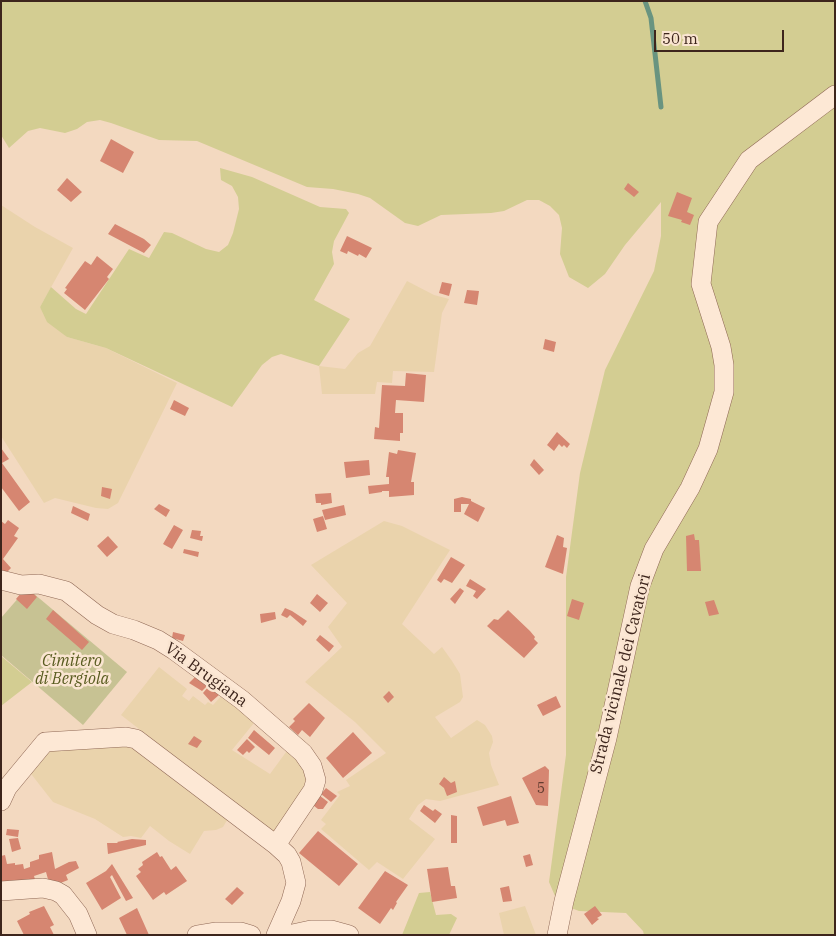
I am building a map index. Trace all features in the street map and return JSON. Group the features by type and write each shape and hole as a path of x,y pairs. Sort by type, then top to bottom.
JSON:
{"street":[{"name":"Strada vicinale dei Cavatori","path":"557,935 564,901 607,738 640,586 654,549 690,488 708,449 724,392 724,365 721,347 700,284 708,222 749,160 835,95"},
{"name":"Via Brugiana","path":"1,580 21,585 38,584 52,586 66,591 97,616 113,624 158,640 242,700 304,753 312,766 316,780 313,790 276,846"},
{"path":"1,801 7,788 45,742 126,737 136,739 276,846 291,862 296,883 291,901 276,935"},
{"path":"1,891 43,888 56,891 63,895 75,909 86,935"},
{"path":"288,935 311,930 331,930 349,935"},
{"path":"197,935 215,932 241,932 252,935"}],"shaded area":[{"path":"1,1 835,1 835,935 644,935 643,931 626,913 579,911 558,903 549,882 566,755 566,577 580,473 605,370 654,271 661,236 661,202 625,245 605,274 588,288 569,277 560,254 562,228 559,215 550,206 539,200 527,200 504,211 491,213 441,215 418,226 405,223 370,198 358,194 333,189 307,187 197,141 159,140 100,120 87,122 77,129 65,133 40,128 28,131 9,148 1,135"},
{"path":"220,168 252,177 320,207 346,209 349,213 334,241 332,252 334,264 314,300 350,319 319,366 281,354 272,357 262,365 232,407 106,348 67,337 47,322 40,307 51,287 76,309 86,314 129,249 149,258 164,232 172,233 206,249 219,252 228,245 239,209 238,197 232,186 221,180"},
{"path":"1,205 73,248 40,307 67,337 106,348 177,383 118,503 108,509 55,498 44,503 1,436"},
{"path":"407,281 434,295 449,299 442,313 434,372 393,371 392,383 377,382 375,394 322,394 319,366 345,369 358,353 370,346"},
{"path":"384,521 402,526 450,550 402,624 434,654 442,647 460,674 463,697 460,702 435,717 451,738 477,720 485,725 492,736 493,742 489,753 491,765 499,785 440,801 426,799 418,805 409,819 435,839 403,879 377,862 369,870 321,829 326,824 321,820 340,795 337,792 350,786 346,780 386,753 355,722 305,682 342,647 328,627 347,603 311,565"},
{"path":"1,656 32,682 1,706"},
{"path":"159,667 187,689 182,696 189,701 193,696 205,705 208,702 213,705 225,692 258,718 232,750 270,774 289,748 308,774 307,786 276,837 121,715"},
{"path":"133,745 229,817 223,827 204,831 190,854 150,826 141,838 123,837 95,819 53,802 28,770 48,751"},
{"path":"430,892 436,915 451,914 457,918 449,935 402,935 419,893"},
{"path":"525,906 536,935 504,935 499,913"}],"green space":[{"name":"Cimitero di Bergiola","path":"27,588 127,672 83,725 1,655 1,618"}],"building":[{"path":"111,139 134,152 123,173 100,161"},
{"path":"67,178 82,192 71,202 57,190"},
{"path":"628,183 639,192 634,197 624,189"},
{"path":"677,192 692,198 687,212 694,215 690,225 681,222 682,220 668,216"},
{"path":"115,224 144,239 151,245 144,253 108,234"},
{"path":"347,236 372,248 366,258 348,251 347,254 340,251"},
{"path":"97,256 113,269 107,277 109,279 85,310 64,293 67,289 65,288 85,261 91,265"},
{"path":"442,282 452,284 449,296 439,293"},
{"path":"467,290 479,291 477,305 464,303"},
{"path":"545,339 556,342 554,352 543,349"},
{"path":"406,373 426,375 424,402 396,400 395,413 403,413 403,433 400,433 400,441 374,439 375,427 379,428 382,385 405,386"},
{"path":"174,400 189,408 185,416 170,409"},
{"path":"557,432 570,444 567,448 559,444 554,451 547,445"},
{"path":"1,448 9,459 2,463 30,502 19,511 1,487"},
{"path":"398,450 416,453 411,482 414,482 414,495 389,497 389,491 369,494 368,486 389,484 389,477 386,477 389,452 397,454"},
{"path":"534,459 544,470 539,475 530,465"},
{"path":"369,460 370,475 346,478 344,462"},
{"path":"102,487 112,489 110,499 101,496"},
{"path":"331,493 332,503 321,505 321,503 316,503 315,494"},
{"path":"462,497 471,499 471,501 485,508 478,522 464,514 469,504 461,504 461,512 454,512 454,499"},
{"path":"159,504 170,510 166,517 154,509"},
{"path":"344,505 346,515 325,520 322,510"},
{"path":"73,506 90,514 88,521 71,513"},
{"path":"323,516 327,529 317,532 313,519"},
{"path":"8,520 19,528 14,536 18,538 3,559 11,568 1,578 1,521 5,524"},
{"path":"174,525 183,530 172,549 163,544"},
{"path":"192,530 201,531 202,541 190,538"},
{"path":"694,534 695,540 699,540 701,571 687,571 686,536"},
{"path":"557,535 564,538 563,547 567,548 563,574 545,567"},
{"path":"108,536 118,547 107,557 97,546"},
{"path":"184,549 199,552 198,557 183,553"},
{"path":"451,557 465,565 452,583 444,579 441,583 437,580"},
{"path":"470,579 486,589 477,599 473,596 476,591 466,586"},
{"path":"26,587 37,597 27,609 16,599"},
{"path":"460,588 464,591 455,604 450,599"},
{"path":"317,594 328,603 320,612 310,603"},
{"path":"572,599 584,603 579,620 567,616"},
{"path":"714,600 719,614 709,616 705,602"},
{"path":"285,608 307,621 303,626 290,615 287,618 281,615"},
{"path":"53,610 89,642 82,650 46,619"},
{"path":"508,610 530,631 538,643 524,658 487,626 494,619 498,620"},
{"path":"275,612 276,619 261,623 260,614"},
{"path":"173,632 185,635 183,641 172,638"},
{"path":"320,635 334,646 329,652 316,640"},
{"path":"195,677 207,686 202,691 189,683"},
{"path":"209,686 219,695 211,702 203,693"},
{"path":"389,691 394,697 388,703 383,697"},
{"path":"556,696 561,707 543,716 537,705"},
{"path":"309,703 325,718 310,737 302,730 298,735 289,727 295,721 293,719"},
{"path":"254,730 275,748 269,755 248,738"},
{"path":"353,732 372,753 343,778 326,758"},
{"path":"194,736 202,741 197,748 188,744"},
{"path":"247,739 255,747 249,753 247,751 243,755 237,750"},
{"path":"545,766 549,770 548,806 536,805 522,778"},
{"path":"444,777 451,783 455,781 457,792 447,796 444,788 439,784"},
{"path":"326,788 337,796 331,802 321,794"},
{"path":"315,792 328,802 323,809 318,809 309,802"},
{"path":"511,796 519,823 507,826 505,820 483,826 477,807"},
{"path":"424,805 442,814 435,823 420,811"},
{"path":"451,815 457,816 457,843 451,843"},
{"path":"7,829 19,830 18,837 6,835"},
{"path":"318,831 358,864 339,886 299,853"},
{"path":"18,838 21,849 12,852 9,839"},
{"path":"132,839 146,840 146,845 108,854 107,843 118,843"},
{"path":"52,852 55,869 69,862 76,861 79,868 66,875 68,880 53,886 49,883 46,872 34,876 36,883 1,887 1,856 5,855 7,864 23,864 24,869 30,867 30,862 39,859 39,855"},
{"path":"157,852 171,870 176,866 187,881 166,895 164,892 153,900 136,876 141,872 138,869 143,865 142,862"},
{"path":"530,854 533,865 526,867 523,856"},
{"path":"112,864 133,898 126,901 112,875 110,877 121,898 102,910 86,883 106,871"},
{"path":"448,867 451,886 455,886 457,898 432,902 427,869"},
{"path":"385,871 408,885 396,902 393,910 391,908 380,924 358,908"},
{"path":"509,886 512,901 503,902 500,888"},
{"path":"237,887 244,893 232,905 225,899"},
{"path":"44,906 54,925 50,927 54,935 24,935 17,921 30,914 29,912"},
{"path":"595,906 602,915 592,925 584,914"},
{"path":"137,908 149,935 127,935 119,918"}],"waterway":[{"path":"645,1 651,18 661,107"}]}
